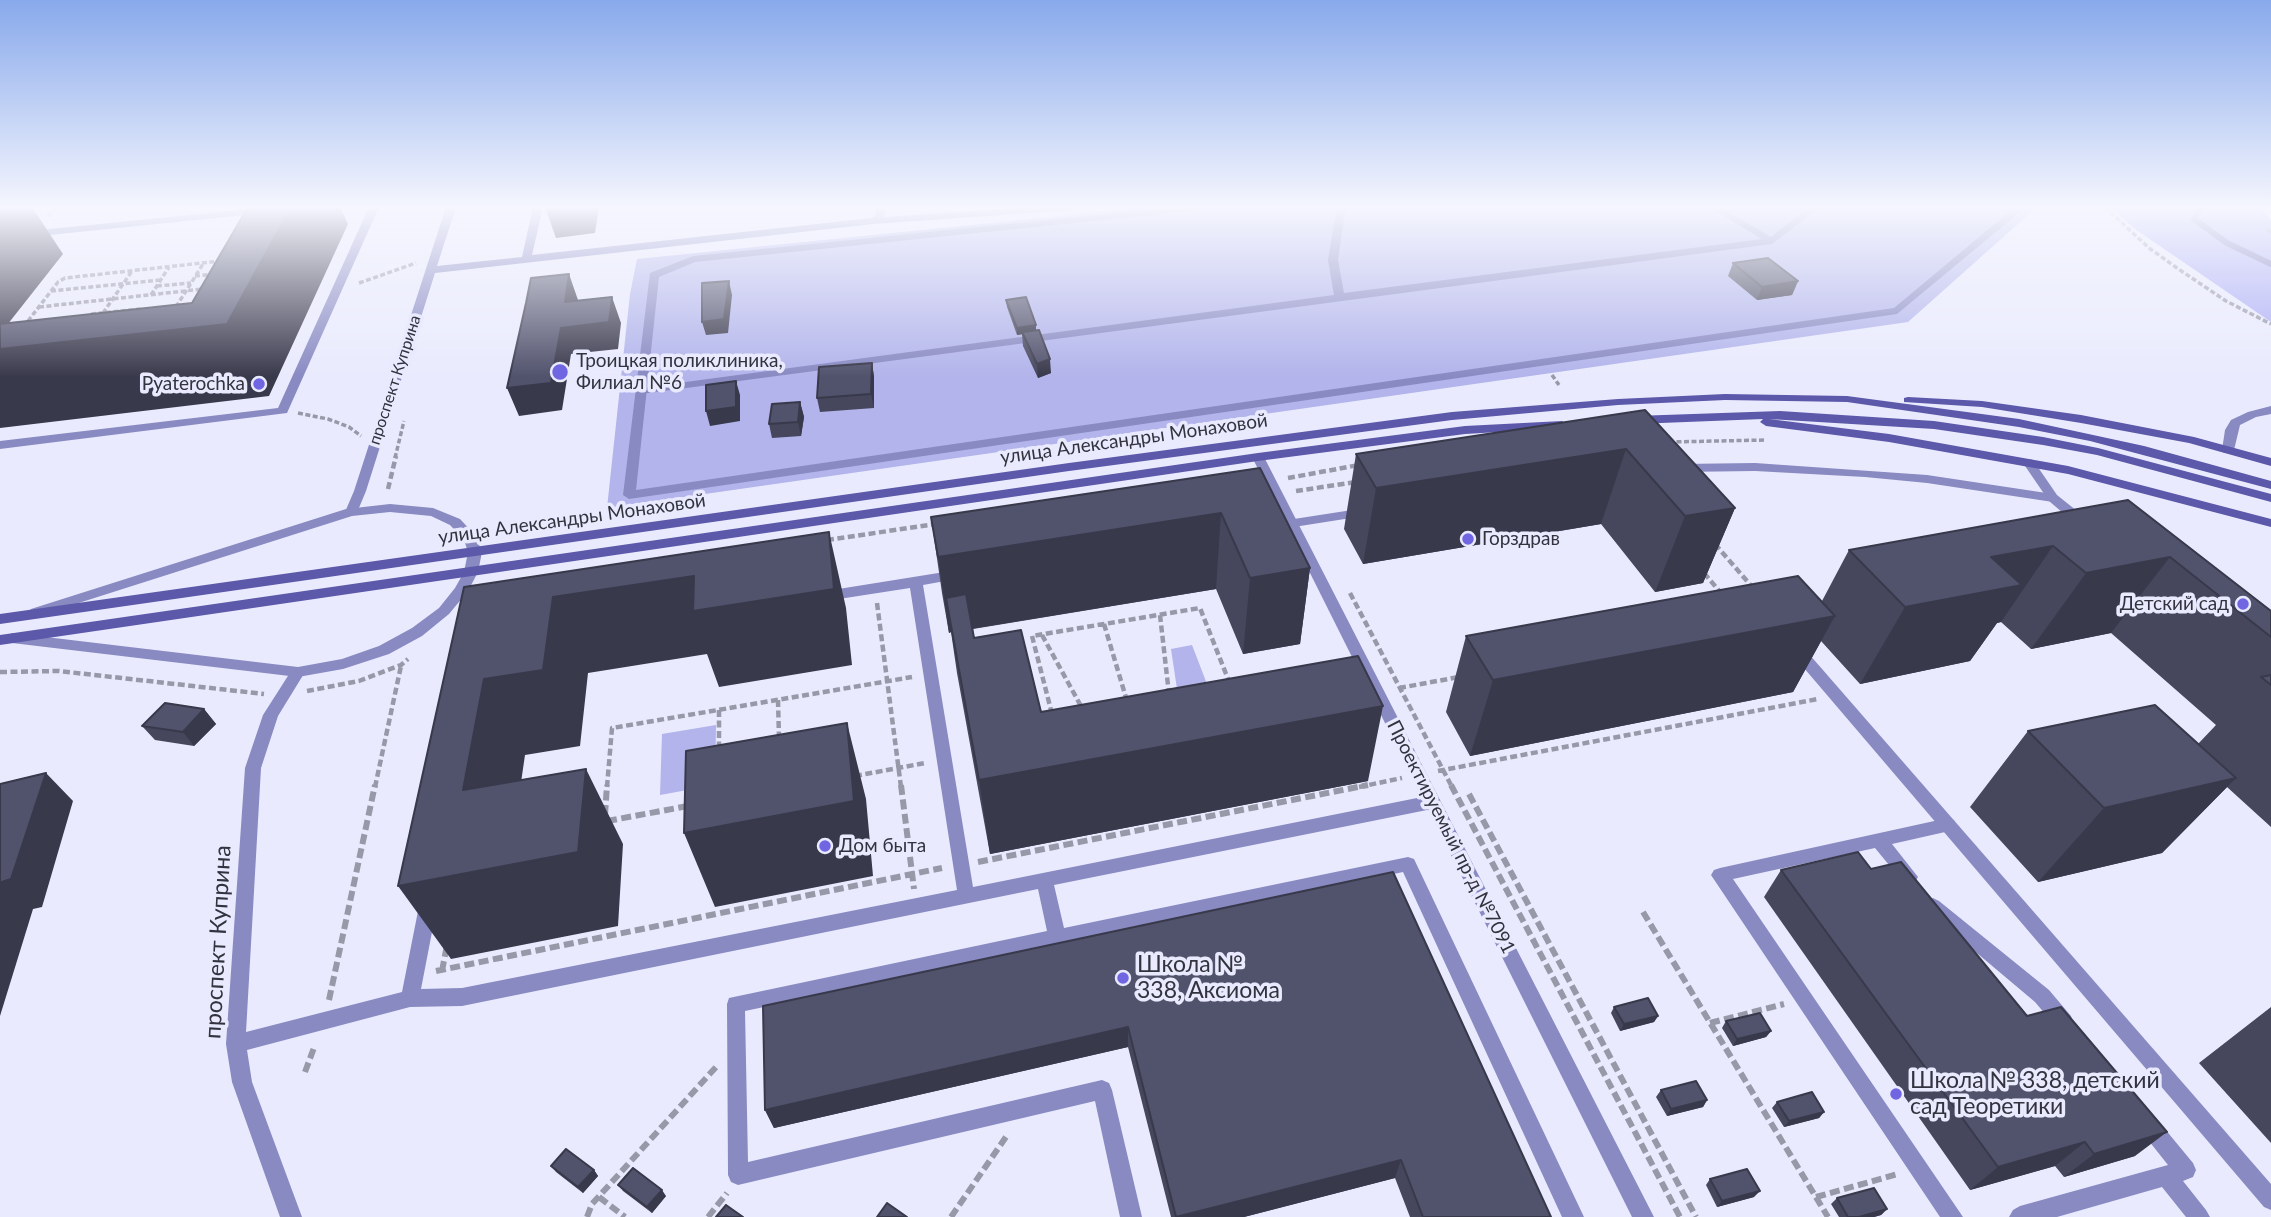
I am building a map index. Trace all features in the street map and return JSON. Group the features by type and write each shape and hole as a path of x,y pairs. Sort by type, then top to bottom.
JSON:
{"main road":[{"name":"улица Александры Монаховой","path":"0,620 1452,416 1725,397 1847,400 1971,416 2144,450 2271,485"},
{"path":"1847,400 1954,402 2010,408 2155,433 2271,462"},
{"path":"1616,421 1780,415 1872,419 1996,433 2122,458 2271,498"},
{"path":"1712,416 1889,438 2029,463 2176,496 2271,523"},
{"name":"улица Александры Монаховой","path":"5,639 1258,457 1465,430 1575,424"}],"street":[{"path":"0,445 283,411 349,264"},
{"name":"проспект Куприна","path":"351,512 432,264"},
{"path":"681,264 654,275 629,495 1897,311 1953,264"},
{"path":"1334,264 1340,297"},
{"path":"641,391 1596,264"},
{"path":"2228,450 2231,430 2235,423 2252,414 2271,410"},
{"name":"Проектируемый пр-д №7091","path":"1258,457 1643,1217"},
{"path":"2029,463 2053,498 2096,532"},
{"path":"1670,468 1755,467 1865,472 2053,498"},
{"path":"5,639 298,672 343,664 384,650 417,632 444,611 461,591 471,572 475,552 470,538 455,522 433,512 390,508 351,512 24,616"},
{"path":"1264,528 1380,510"},
{"path":"808,599 974,572"},
{"path":"916,582 966,895"},
{"path":"1788,639 2271,1200"},
{"name":"проспект Куприна","path":"291,1217 242,1082 236,1044 253,768 271,715 298,672"},
{"path":"236,1044 410,998 435,999 475,995 1432,802"},
{"path":"1948,825 1720,875 1952,1217"},
{"path":"1879,840 1932,905 2042,996 2076,1037"},
{"path":"1131,1217 1102,1090 738,1175 736,1004 1408,864 1573,1217"},
{"path":"1044,879 1058,937"},
{"path":"410,998 430,894"},
{"path":"2020,1217 2186,1170 2135,1109"},
{"path":"2165,1175 2199,1217"}],"path":[{"path":"28,321 58,282 65,278 196,264"},
{"path":"172,314 203,264"},
{"path":"195,276 216,274 221,264"},
{"path":"367,282 404,265 432,264"},
{"path":"2170,264 2226,301 2271,324"},
{"path":"151,295 169,267"},
{"path":"97,322 132,271"},
{"path":"51,291 161,280"},
{"path":"157,286 192,282"},
{"path":"39,307 213,288"},
{"path":"166,306 192,303"},
{"path":"81,315 153,307"},
{"path":"19,322 34,320 27,330"},
{"path":"283,411 328,419 349,427 373,447"},
{"path":"1665,443 1778,440"},
{"path":"1270,481 1370,463"},
{"path":"1289,478 1312,520"},
{"path":"1296,491 1359,482"},
{"path":"814,542 950,522"},
{"path":"1703,571 1730,603"},
{"path":"875,588 917,905"},
{"path":"1349,590 1680,1217"},
{"path":"1019,639 1200,608 1233,692"},
{"path":"1160,615 1170,703"},
{"path":"1104,624 1129,708"},
{"path":"1042,635 1087,718"},
{"path":"1032,636 1054,724"},
{"path":"0,672 59,671 239,693 284,693 333,687 401,665 410,658"},
{"path":"304,1072 324,1021 401,665"},
{"path":"694,805 605,821 612,728 930,674"},
{"path":"1377,692 1470,676"},
{"path":"414,975 911,874 1837,696"},
{"path":"778,700 780,751"},
{"path":"719,710 719,762"},
{"path":"849,777 944,759"},
{"path":"1469,794 1696,1217"},
{"path":"1643,912 1828,1217"},
{"path":"435,999 447,943"},
{"path":"1710,1023 1804,999"},
{"path":"587,1217 599,1197 737,1044"},
{"path":"951,1217 1026,1108"},
{"path":"1816,1198 1919,1168"},
{"path":"708,1217 730,1190 738,1175"},
{"path":"599,1197 625,1217"}],"shaded area":[{"path":"636,264 1973,264 1908,322 607,508 630,294"},
{"path":"2186,264 2271,264 2271,322"},
{"path":"1192,645 1207,684 1177,689 1171,649"},
{"path":"716,725 715,785 660,795 662,734"}],"building":[{"path":"215,264 260,264 227,324 0,349 0,324 192,303"},
{"path":"1734,264 1776,264 1798,281 1762,287"},
{"path":"569,274 565,302 612,297 609,322 561,328 551,383 507,388 531,278"},
{"path":"729,281 724,319 702,322 702,283"},
{"path":"1026,297 1036,325 1017,328 1006,300"},
{"path":"1039,330 1050,359 1037,364 1022,332"},
{"path":"872,363 871,394 817,398 819,367"},
{"path":"736,381 736,407 706,411 706,385"},
{"path":"800,402 798,422 769,424 772,404"},
{"path":"1645,410 1735,508 1685,516 1626,449 1376,488 1356,454"},
{"path":"1260,468 1310,568 1250,578 1221,513 938,557 931,517"},
{"path":"2128,500 2271,611 2271,637 2170,557 2086,573 2053,546 1991,557 2022,585 1905,607 1849,550"},
{"path":"829,532 834,589 693,611 694,576 553,597 543,670 484,679 463,790 586,769 578,852 398,886 464,587"},
{"path":"1798,576 1835,616 1493,680 1466,636"},
{"path":"966,594 974,638 1021,630 1041,712 1358,656 1383,706 979,780 946,598"},
{"path":"2271,675 2271,685 2261,677"},
{"path":"165,703 204,709 183,732 142,726"},
{"path":"2155,705 2236,778 2104,808 2028,731"},
{"path":"847,723 854,801 684,833 686,751"},
{"path":"46,773 11,879 2,882 0,888 0,784"},
{"path":"1858,852 1871,869 1901,862 2027,1016 2061,1007 2167,1132 2094,1154 2085,1142 1998,1167 1781,870"},
{"path":"1393,872 1551,1217 1423,1217 1401,1160 1176,1217 1128,1027 765,1110 763,1006"},
{"path":"1648,998 1658,1016 1624,1024 1614,1007"},
{"path":"1760,1013 1771,1031 1737,1039 1726,1021"},
{"path":"1696,1081 1707,1100 1671,1109 1661,1090"},
{"path":"1812,1092 1824,1112 1789,1121 1777,1102"},
{"path":"566,1149 594,1170 578,1187 551,1166"},
{"path":"633,1168 662,1190 647,1207 618,1185"},
{"path":"1747,1169 1760,1191 1722,1201 1710,1179"},
{"path":"1874,1188 1887,1209 1859,1217 1848,1217 1837,1198"},
{"path":"887,1203 907,1217 877,1217"},
{"path":"726,1205 743,1217 716,1217"}],"place":[{"name":"Троицкая поликлиника, Филиал №6","path":"560,372"},
{"name":"Pyaterochka","path":"259,384"},
{"name":"Горздрав","path":"1468,539"},
{"name":"Детский сад","path":"2243,604"},
{"name":"Дом быта","path":"825,846"},
{"name":"Школа № 338, Аксиома","path":"1123,978"},
{"name":"Школа № 338, детский сад Теоретики","path":"1896,1094"}]}
